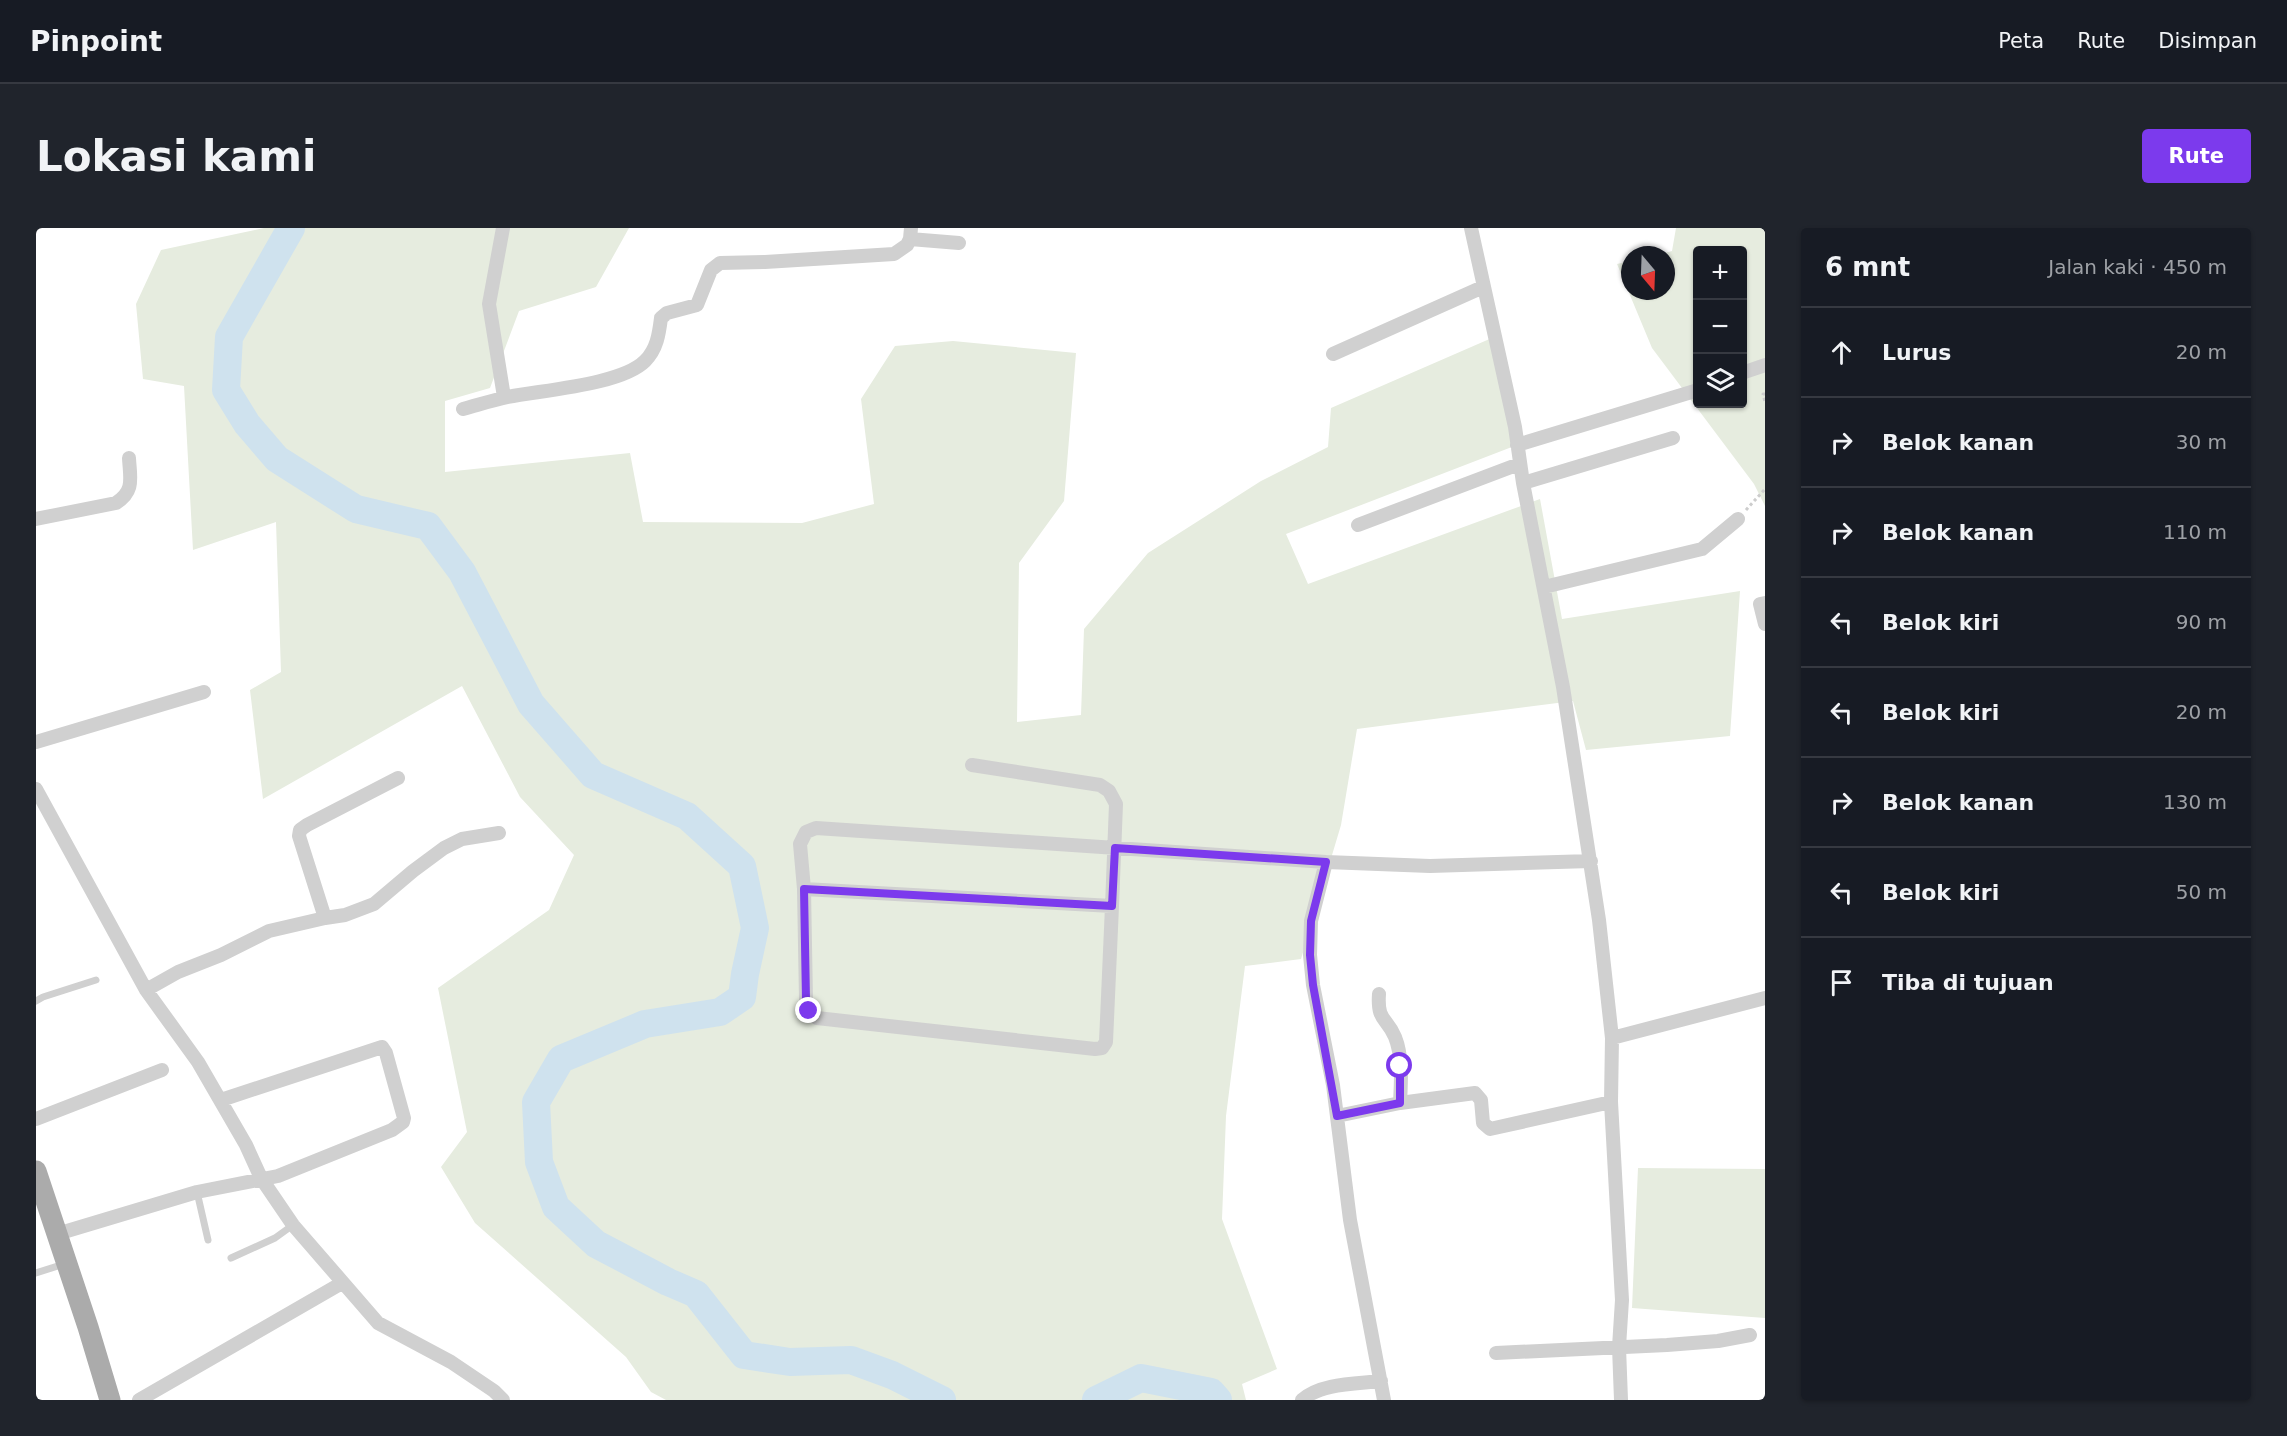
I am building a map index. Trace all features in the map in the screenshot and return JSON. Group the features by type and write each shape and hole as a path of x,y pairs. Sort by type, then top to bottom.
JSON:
{"main road":[{"path":"36,1171 110,1400"}],"street":[{"path":"503,228 489,304 504,397"},
{"path":"1471,228 1517,445 1563,687 1591,861 1612,1038 1611,1102 1622,1300 1619,1347 1621,1400"},
{"path":"463,409 504,397 609,378 640,365 650,356 658,340 661,318 667,313 697,305 711,270 720,263 894,254 907,245 910,233 959,243"},
{"path":"1333,354 1483,287"},
{"path":"1747,372 1765,365"},
{"path":"1517,445 1693,392"},
{"path":"1523,483 1673,438"},
{"path":"36,519 116,503 126,497 130,488 129,458"},
{"path":"1358,525 1520,464"},
{"path":"1544,587 1702,549 1738,519"},
{"path":"1765,603 1760,604 1765,624"},
{"path":"36,742 204,692"},
{"path":"972,765 1100,785 1109,791 1116,804 1115,848 1106,1042 1102,1047 1095,1049 817,1018 809,1011 806,1000 804,889 800,844 806,832 816,828 1115,848 1326,862 1430,866 1591,861"},
{"path":"325,918 299,836 300,830 399,778"},
{"path":"36,789 146,990 198,1062 246,1145 261,1178 293,1224 378,1323 451,1362 494,1391 503,1400"},
{"path":"146,990 178,972 221,955 269,931 345,915 374,904 444,848 462,838 499,833"},
{"path":"1326,862 1311,921 1310,955 1313,985 1337,1116 1350,1220 1384,1400"},
{"path":"804,889 1112,906"},
{"path":"1378,994 1379,1010 1383,1020 1394,1034 1398,1047 1400,1103"},
{"path":"1612,1038 1765,998"},
{"path":"57,1234 197,1192 278,1176 392,1130 403,1122 404,1118 386,1053 382,1047 221,1100"},
{"path":"36,1119 162,1070"},
{"path":"1337,1116 1400,1103 1475,1093 1481,1100 1483,1123 1490,1129 1611,1102"},
{"path":"139,1400 342,1282"},
{"path":"1497,1353 1718,1341 1750,1335"},
{"path":"1302,1400 1314,1392 1328,1388 1382,1381"}],"lane":[{"path":"36,1001 96,980"},
{"path":"197,1192 208,1240"},
{"path":"231,1258 275,1238 293,1224"},
{"path":"36,1273 67,1263"}],"path":[{"path":"1765,394 1763,394 1765,402"},
{"path":"1738,519 1765,489"}],"shaded area":[{"path":"264,228 629,228 596,287 519,311 490,388 445,401 445,472 630,453 643,522 802,523 874,504 861,399 895,346 953,341 1076,353 1064,501 1019,563 1017,722 1081,715 1084,629 1148,553 1261,481 1328,447 1331,408 1501,334 1517,445 1286,534 1308,584 1540,499 1562,619 1740,591 1730,736 1586,750 1573,701 1357,729 1341,825 1301,959 1245,966 1226,1116 1222,1219 1277,1369 1242,1384 1246,1400 666,1400 651,1392 626,1357 475,1223 441,1167 467,1132 438,988 549,910 574,855 520,797 462,686 263,799 250,690 281,672 276,522 193,550 184,386 143,379 136,304 161,250"},
{"path":"1676,228 1765,228 1765,506 1754,484 1697,408 1747,408 1747,246 1693,246 1693,403 1652,348 1632,300 1675,300 1675,246 1673,246"},
{"path":"1638,1168 1765,1169 1765,1318 1632,1308"}],"waterway":[{"path":"291,228 229,337 226,390 247,424 277,459 356,509 428,526 462,572 531,704 593,775 687,816 742,866 755,928 742,997 720,1012 645,1024 561,1059 536,1102 539,1162 556,1207 596,1244 696,1294 744,1355 790,1362 851,1360 892,1375 942,1400"},
{"path":"1096,1400 1141,1378 1211,1392 1218,1400"}],"route":[{"path":"809,1011 806,1000 804,889 1112,906 1115,848 1326,862 1311,921 1310,955 1313,985 1337,1116 1400,1103 1400,1066"}]}
